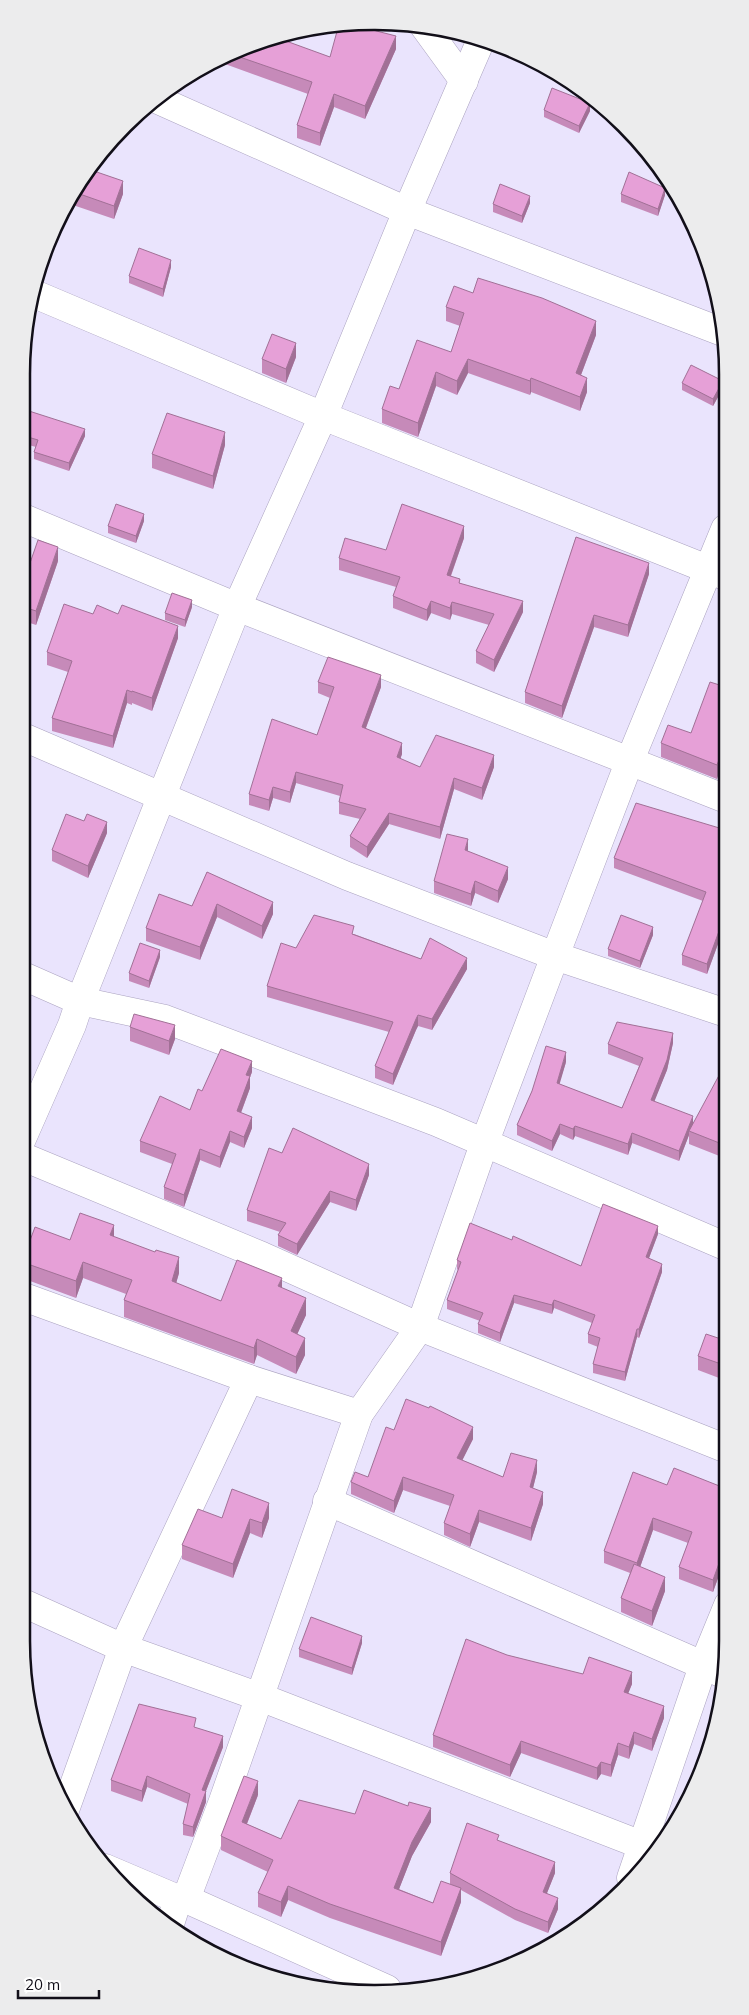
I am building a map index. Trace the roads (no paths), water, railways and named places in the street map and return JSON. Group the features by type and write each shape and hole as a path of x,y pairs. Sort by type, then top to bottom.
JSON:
{"street":[{"path":"431,35 464,81"},
{"path":"30,1121 72,1025 237,607 323,416 407,211 478,46"},
{"path":"163,102 407,211 716,330"},
{"path":"39,296 323,416 717,572 630,760 484,1144 420,1327 359,1414 260,1697 178,1907"},
{"path":"30,521 237,607 719,796"},
{"path":"30,740 348,876 555,956 719,1011"},
{"path":"30,979 80,1001 165,1019 436,1122 719,1244"},
{"path":"30,1160 262,1256 420,1327 719,1446"},
{"path":"30,1299 248,1378 359,1414"},
{"path":"69,1799 123,1648 248,1378"},
{"path":"327,1501 713,1670"},
{"path":"30,1606 123,1648 260,1697 650,1848"},
{"path":"651,1846 713,1670 719,1645"},
{"path":"126,1879 178,1907 377,1985"}]}
